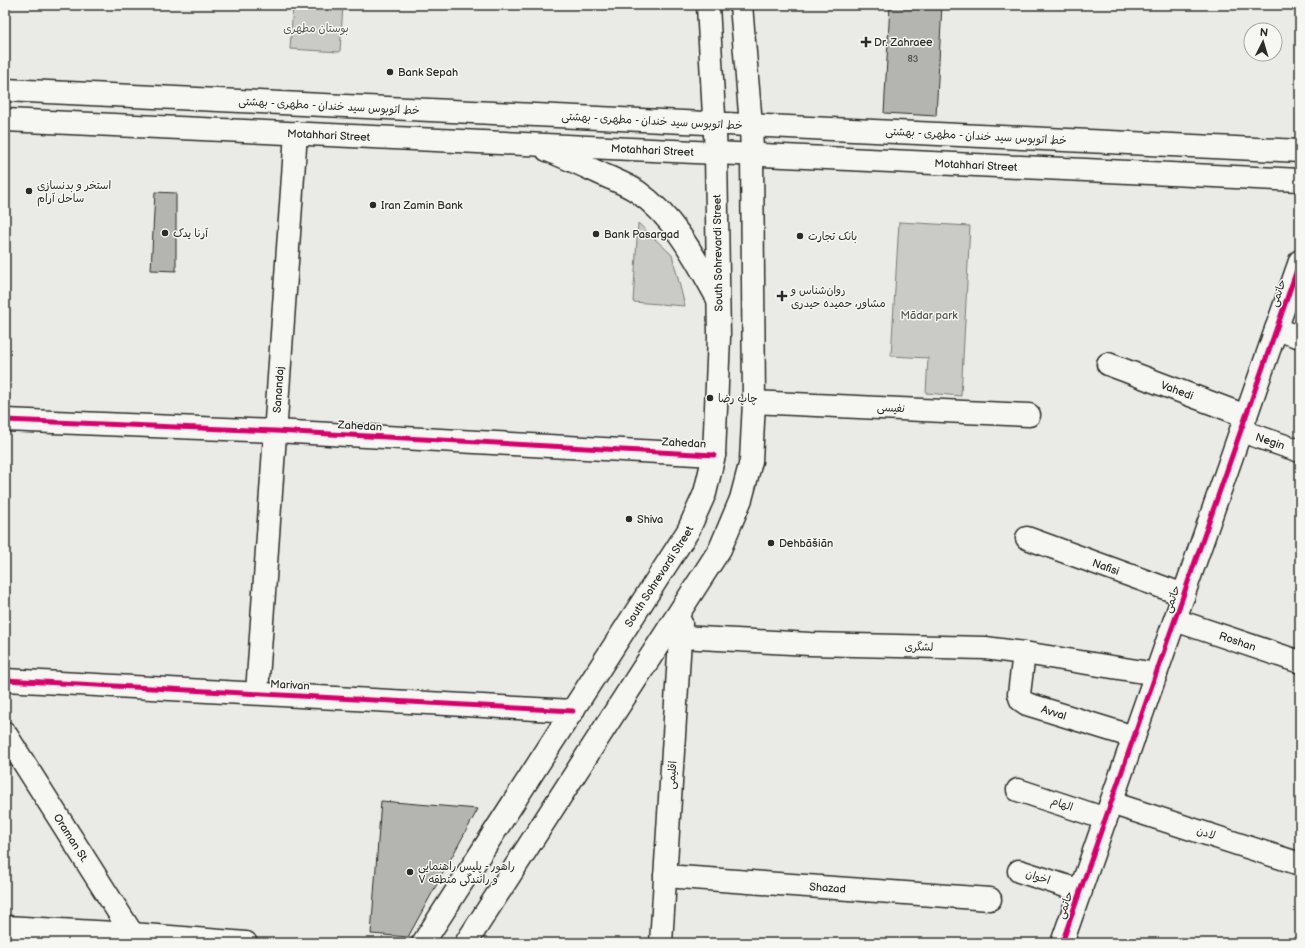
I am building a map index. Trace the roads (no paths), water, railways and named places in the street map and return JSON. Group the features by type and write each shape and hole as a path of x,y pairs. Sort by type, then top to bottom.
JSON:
{"street":[{"name":"South Sohrevardi Street","path":"423,943 688,531 705,493 714,454 719,337 716,153 708,5"},
{"path":"466,943 720,549 741,499 751,461 754,402 752,154 741,5"},
{"name":"خط اتوبوس سید خندان - مطهری - بهشتی","path":"5,90 1300,151"},
{"name":"Motahhari Street","path":"5,120 1300,180"},
{"name":"Sanandaj","path":"257,694 296,133"},
{"path":"535,144 624,184 638,192 650,202 667,218 679,234 692,253 719,302"},
{"name":"حاتمی","path":"1062,943 1300,261"},
{"path":"1276,329 1300,337"},
{"name":"Vahedi","path":"1108,364 1243,424"},
{"name":"نفیسی","path":"754,402 1029,415"},
{"name":"Zahedan","path":"5,420 275,431 714,454"},
{"name":"Negin","path":"1243,424 1300,451"},
{"name":"Nafisi","path":"1027,538 1184,595"},
{"name":"اقلیمی","path":"661,943 682,607"},
{"name":"Roshan","path":"1175,620 1300,662"},
{"name":"لشگری","path":"680,637 810,644 985,648 1156,674"},
{"name":"Avval","path":"1024,653 1019,694 1021,700 1027,704 1134,737"},
{"name":"Marivan","path":"5,680 573,710"},
{"path":"573,710 603,729"},
{"name":"Oraman St.","path":"5,733 135,938"},
{"name":"الهام","path":"1018,790 1108,811"},
{"name":"لادن","path":"1108,811 1300,864"},
{"name":"اخوان","path":"1019,871 1080,891"},
{"name":"Shazad","path":"665,876 990,899"},
{"path":"5,927 135,938 246,943"}],"place":[{"name":"Dr. Zahraee","path":"866,42"},
{"name":"Bank Sepah","path":"390,72"},
{"name":"استخر و بدنسازی ساحل آرام","path":"29,191"},
{"name":"Iran Zamin Bank","path":"373,205"},
{"name":"آرنا یدک","path":"165,233"},
{"name":"Bank Pasargad","path":"596,234"},
{"name":"بانک تجارت","path":"800,236"},
{"name":"روان‌شناس و مشاور، حمیده حیدری","path":"782,296"},
{"name":"چاپ رضا","path":"710,398"},
{"name":"Shiva","path":"629,519"},
{"name":"Dehbāšiān","path":"771,543"},
{"name":"راهور - پلیس راهنمایی و رانندگی منطقه ۷","path":"410,872"}],"park label":[{"name":"بوستان مطهری","path":"316,28"},
{"name":"Mādar park","path":"929,315"}]}
